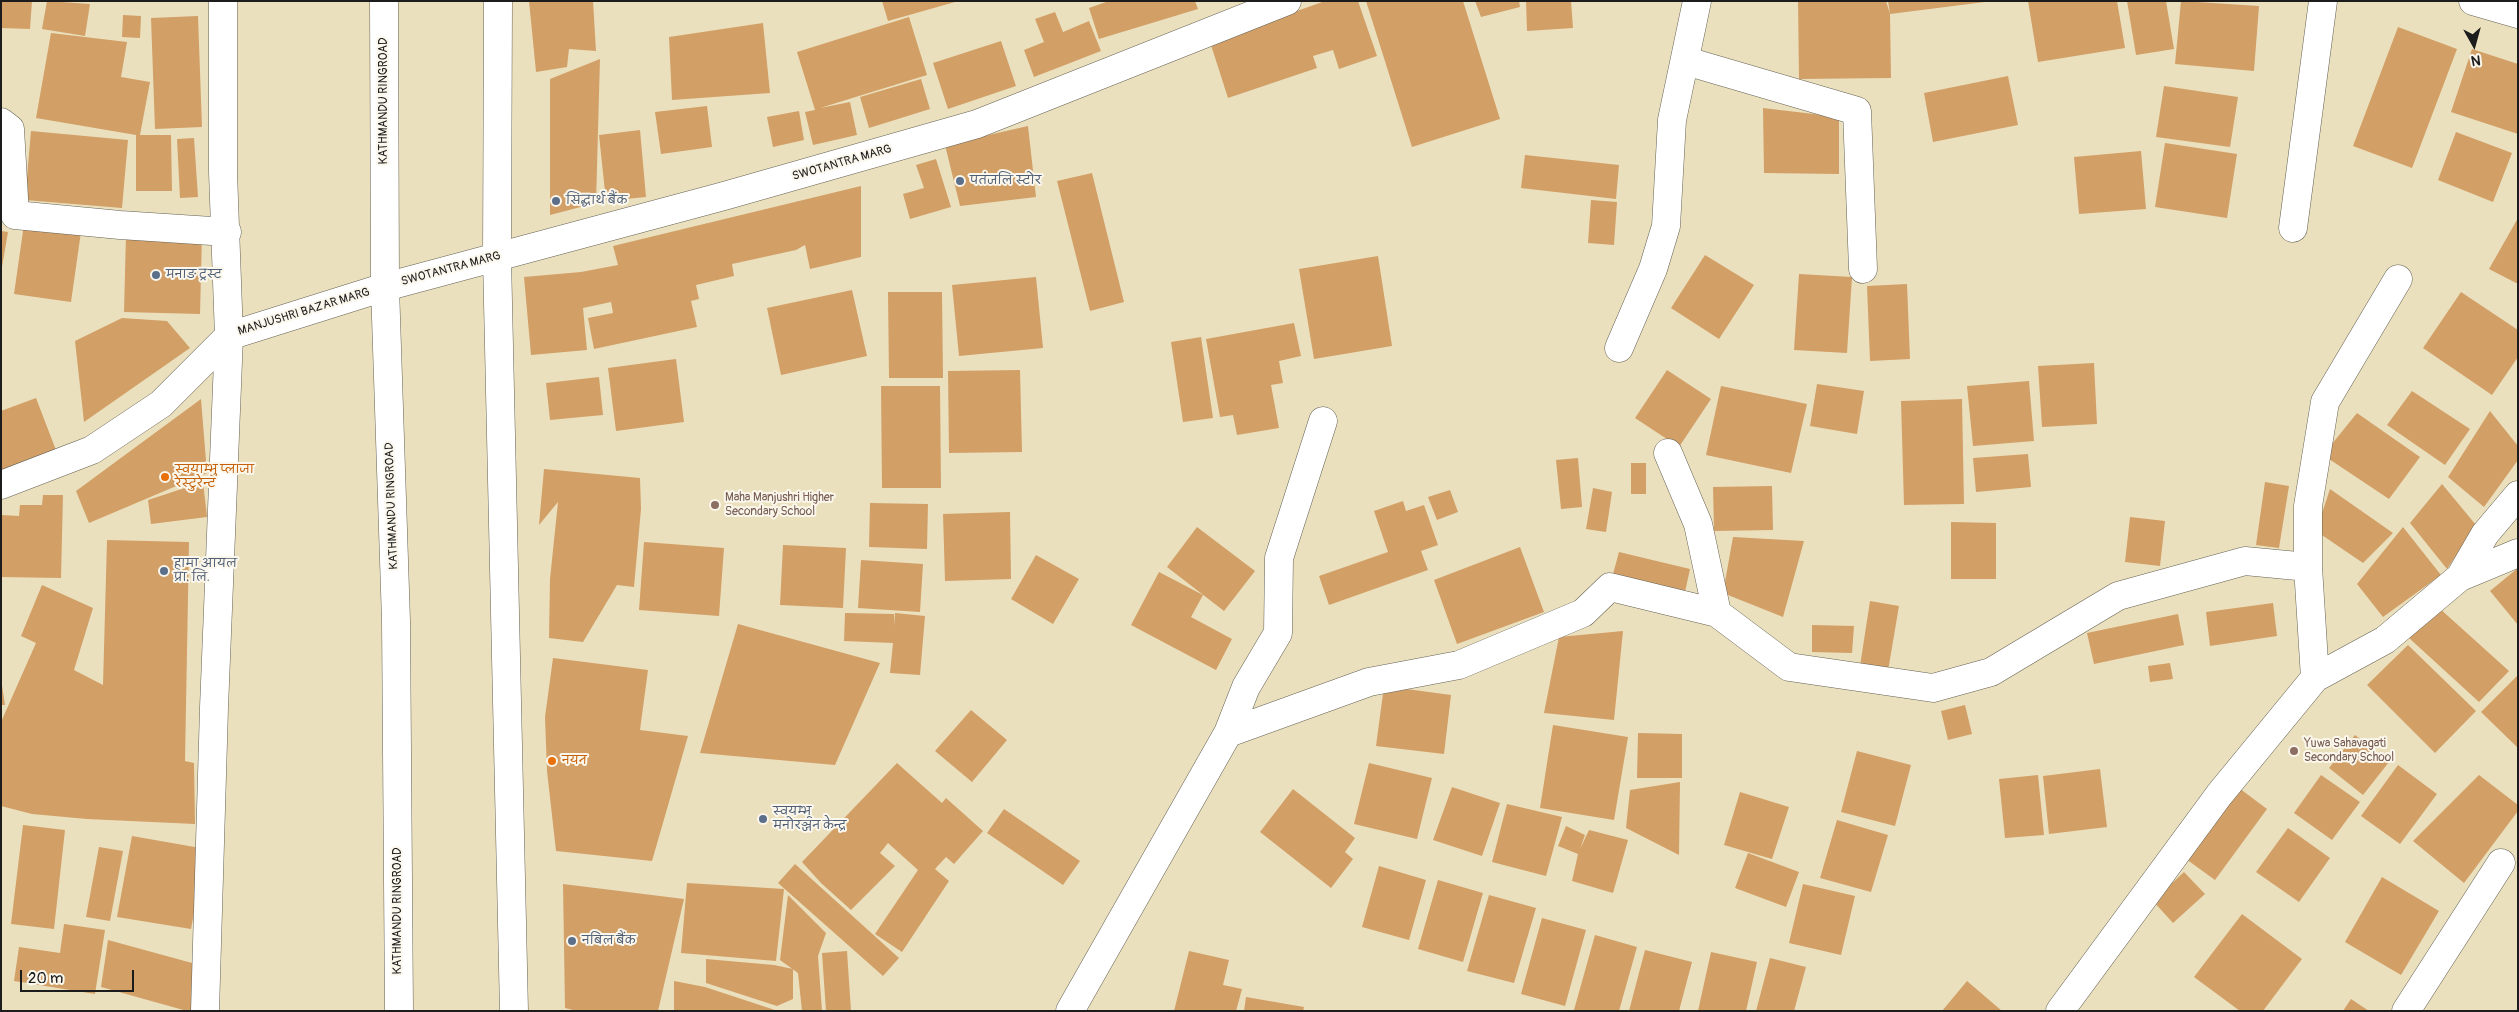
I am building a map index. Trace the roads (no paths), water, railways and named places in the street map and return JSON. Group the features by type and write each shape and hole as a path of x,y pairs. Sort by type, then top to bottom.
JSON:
{"main road":[{"path":"205,1011 214,708 229,336 224,172 223,1"},
{"name":"KATHMANDU RINGROAD","path":"384,1 385,287 396,621 399,1011"},
{"path":"498,1 497,258 514,1011"},
{"name":"SWOTANTRA MARG","path":"385,287 497,258 977,124 1287,1"},
{"path":"1619,348 1653,269 1666,226 1672,120 1686,61 1697,1"},
{"path":"2293,228 2323,1"},
{"path":"2473,1 2518,14"},
{"path":"1686,61 1857,111 1862,270"},
{"path":"1,122 10,129 15,214 120,225 227,232"},
{"path":"2315,678 2308,566 2308,506 2325,402 2398,279"},
{"name":"MANJUSHRI BAZAR MARG","path":"1,485 92,450 161,404 229,336 385,287"},
{"path":"1070,1011 1228,733 1246,687 1278,632 1279,558 1323,421"},
{"path":"1668,453 1698,524 1717,613"},
{"path":"2460,577 2486,534 2518,495"},
{"path":"2060,1011 2219,795 2315,678 2385,640 2460,577 2518,553"},
{"path":"1228,733 1368,682 1459,665 1583,613 1610,587 1717,613 1789,666 1932,688 1991,672 2118,596 2245,561 2308,566"},
{"path":"2406,1011 2502,863"}],"place":[{"name":"पतंजलि स्टोर","path":"960,181"},
{"name":"सिद्धार्थ बैंक","path":"556,201"},
{"name":"मनाङ ट्रस्ट","path":"156,275"},
{"name":"स्वयाम्भु प्लाजा रेस्टुरेन्ट","path":"165,477"},
{"name":"Maha Manjushri Higher Secondary School","path":"715,505"},
{"name":"हामा आयल प्रा. लि.","path":"164,571"},
{"name":"Yuwa Sahavagati Secondary School","path":"2294,751"},
{"name":"नयन","path":"552,761"},
{"name":"स्वयम्भू मनोरञ्जन केन्द्र","path":"763,819"},
{"name":"नबिल बैंक","path":"572,941"}]}
